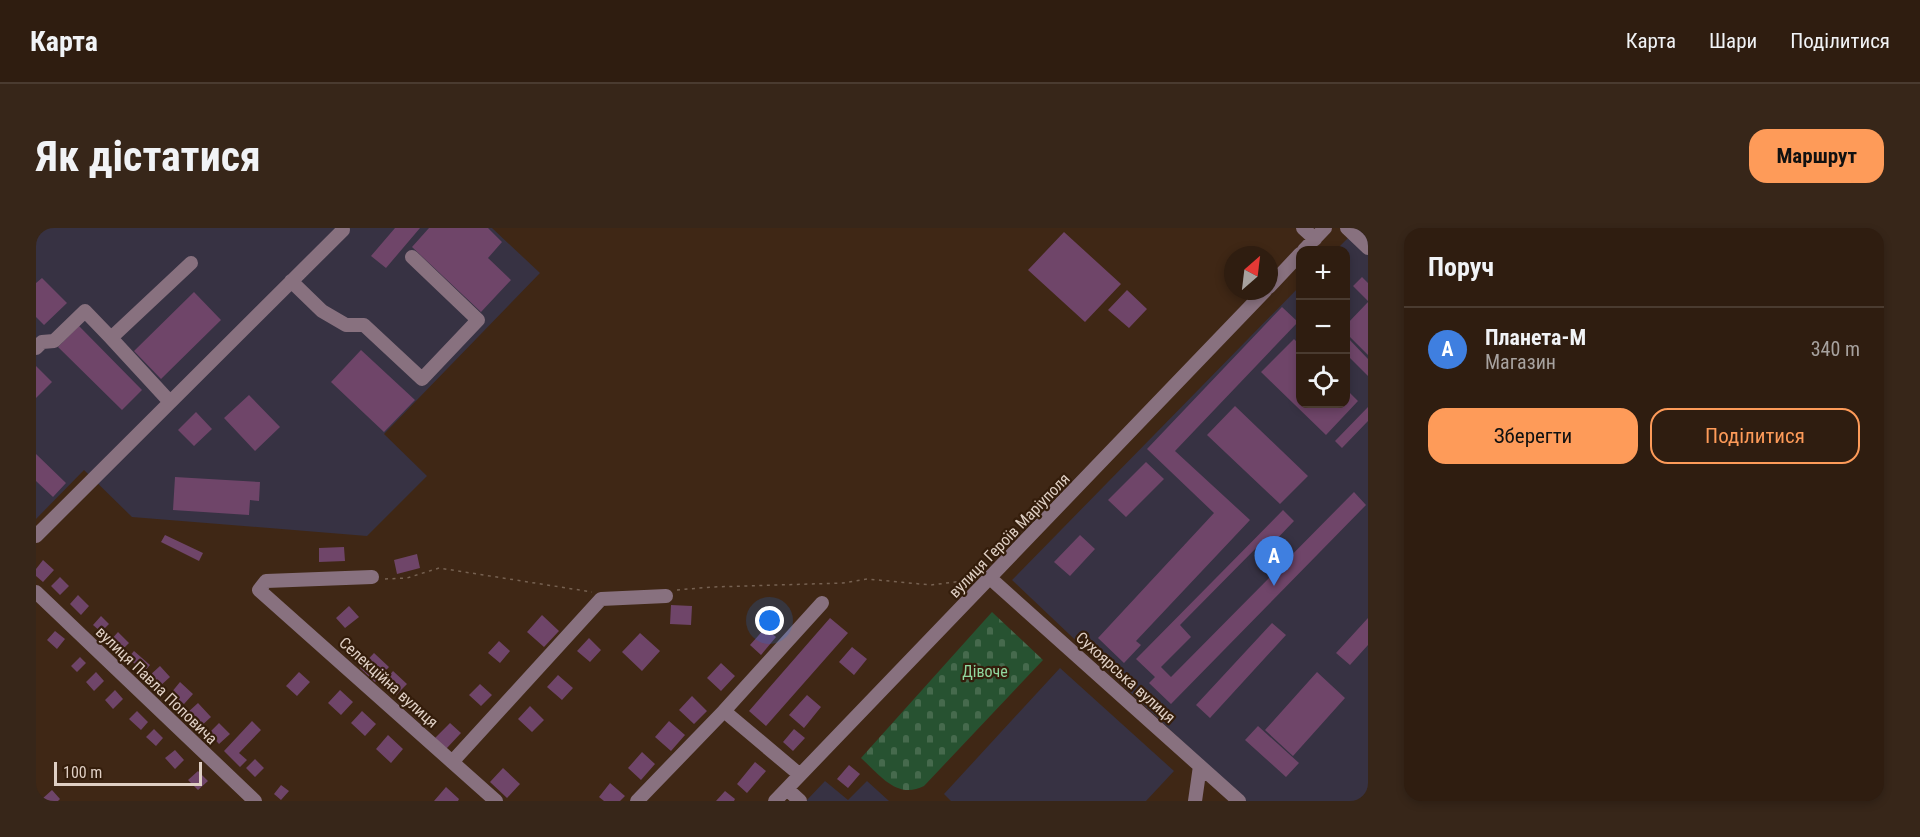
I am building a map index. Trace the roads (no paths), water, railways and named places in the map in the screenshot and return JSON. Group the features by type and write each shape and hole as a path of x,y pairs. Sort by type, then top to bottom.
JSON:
{"street":[{"path":"1303,228 1315,239"},
{"path":"1308,246 1325,228"},
{"path":"1347,228 1368,248"},
{"path":"36,536 343,230"},
{"path":"291,281 322,311 346,325 364,325 422,379 478,320 412,258"},
{"path":"1278,277 1296,258"},
{"path":"111,338 191,263"},
{"name":"вулиця Героїв Маріуполя","path":"775,801 1256,300"},
{"path":"36,348 42,342 54,341 85,311 170,402"},
{"name":"Селекційна вулиця","path":"372,578 266,581 259,590 496,801"},
{"name":"Сухоярська вулиця","path":"990,578 1239,801"},
{"name":"вулиця Павла Поповича","path":"36,592 255,801"},
{"path":"453,761 601,599 666,596"},
{"path":"637,801 724,711 822,603"},
{"path":"724,711 800,775"},
{"path":"1195,801 1200,766"},
{"path":"787,789 800,801"}],"place":[{"name":"Планета-М","path":"1274,586"}],"park label":[{"name":"Дівоче","path":"985,671"}]}
